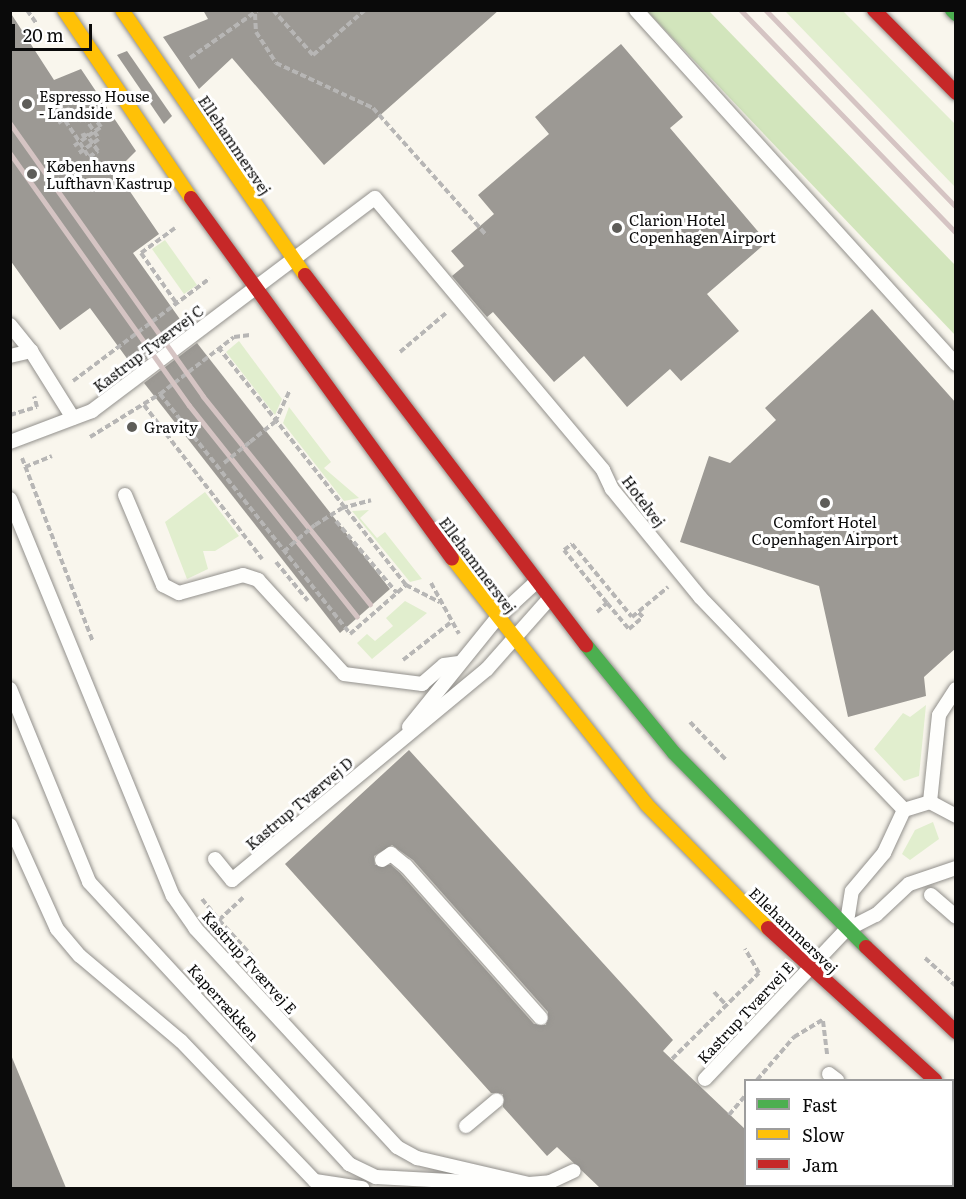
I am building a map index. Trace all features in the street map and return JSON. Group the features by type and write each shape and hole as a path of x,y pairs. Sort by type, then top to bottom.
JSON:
{"main road":[{"name":"Ellehammersvej","path":"64,10 253,290 497,618 646,804 809,969 934,1079"},
{"name":"Ellehammersvej","path":"122,10 294,260 549,600 674,753 846,930 956,1032"},
{"path":"874,10 956,93"},
{"path":"952,10 956,14"}],"lane":[{"path":"636,10 956,364"},
{"name":"Kastrup Tværvej C","path":"14,441 92,411 375,198"},
{"name":"Hotelvej","path":"375,198 603,470 683,575 904,810"},
{"path":"10,325 31,351 73,418"},
{"path":"10,356 31,351"},
{"path":"125,495 163,585 179,593 243,575 258,580 344,674 422,684 444,665 459,663"},
{"name":"Kastrup Tværvej E","path":"10,499 173,896 195,928 397,1147 417,1158 529,1184 550,1182 574,1171"},
{"name":"Kastrup Tværvej D","path":"406,732 497,618 536,582"},
{"name":"Kastrup Tværvej D","path":"215,859 232,880 406,732 487,669 549,600"},
{"name":"Kaperrækken","path":"10,689 89,882 350,1164 376,1177 529,1184"},
{"path":"930,802 939,715 956,689"},
{"path":"846,930 852,891 884,853 892,825 904,810 930,802 956,816"},
{"path":"10,825 57,929 80,956 181,1041 315,1181 362,1188"},
{"path":"381,860 391,854 406,866 541,1018"},
{"path":"846,930 876,915 909,884 956,868"},
{"path":"931,895 956,917"},
{"name":"Kastrup Tværvej E","path":"705,1079 846,930"},
{"path":"466,1126 497,1100"}],"path":[{"path":"273,10 313,55 365,10"},
{"path":"255,14 256,32 276,63 373,108 487,236"},
{"path":"182,58 188,66"},
{"path":"74,146 81,141 88,136 101,127 91,113 79,121 70,108 60,113 75,135 80,142 90,157 98,151 92,142 86,134 81,136"},
{"path":"58,123 79,109 99,139 79,153"},
{"path":"176,227 141,253 177,304"},
{"path":"10,415 37,407 33,392 76,380 211,279"},
{"path":"398,353 425,331"},
{"path":"90,437 160,394 234,337 250,335"},
{"path":"391,344 405,363"},
{"path":"219,348 274,422 406,585 442,604"},
{"path":"218,468 274,422 290,389"},
{"path":"160,394 350,634"},
{"path":"144,405 264,564"},
{"path":"14,441 97,652"},
{"path":"24,467 52,456"},
{"path":"284,552 315,525 342,508 371,500"},
{"path":"336,520 397,593"},
{"path":"638,612 643,617 629,629 564,550 572,544 632,617 638,612 683,575"},
{"path":"276,562 316,612"},
{"path":"346,639 406,585"},
{"path":"590,603 605,621"},
{"path":"597,612 607,603"},
{"path":"394,662 421,650 450,623"},
{"path":"681,711 735,770"},
{"path":"219,920 253,888"},
{"path":"200,896 259,964"},
{"path":"672,1059 759,973 739,938"},
{"path":"916,951 956,986"},
{"path":"714,992 726,1005"},
{"path":"758,1079 794,1037 822,1020 829,1019"},
{"path":"822,1020 833,1077"},
{"path":"729,1115 744,1097"}],"green space":[{"path":"647,11 709,11 955,265 955,335"},
{"path":"785,11 843,11 955,124 955,187"},
{"path":"165,240 197,285 184,294 152,249"},
{"path":"239,341 282,399 275,415 226,352"},
{"path":"289,407 331,462 324,468 359,498 344,501 283,423"},
{"path":"205,492 239,536 215,551 203,551 208,569 187,579 165,522"},
{"path":"369,510 360,518 377,538 385,532 422,579 410,582 352,511"},
{"path":"405,601 427,613 372,659 357,643 367,634 375,641 393,626 386,618"},
{"path":"926,705 919,776 904,781 874,749 903,713 910,717"},
{"path":"933,822 939,839 910,860 902,854 915,830"}],"building":[{"path":"203,10 499,10 324,165 232,58 199,89 163,37 208,19"},
{"path":"10,12 54,80 81,69 136,151 116,171 159,234 133,253 187,329 134,368 90,308 60,330 10,260"},
{"name":"Clarion Hotel Copenhagen Airport","path":"621,44 683,117 670,128 767,242 707,294 739,331 681,381 670,369 627,407 584,356 554,382 493,312 487,317 452,276 464,266 451,251 494,214 478,195 549,134 535,117"},
{"path":"127,51 172,116 164,124 117,55"},
{"name":"Comfort Hotel Copenhagen Airport","path":"872,309 956,403 956,648 924,677 926,696 848,717 819,586 680,542 709,456 730,463 776,420 765,408"},
{"path":"197,343 390,589 340,633 144,383"},
{"path":"409,750 673,1040 663,1051 744,1128 744,1187 746,1188 600,1188 557,1147 547,1156 503,1107 503,1094 491,1093 285,864","holes":["392,845 413,860 548,1012 546,1025 534,1024 400,873 391,865 375,865 374,856"]},
{"path":"11,1055 66,1188 10,1188"}],"railway":[{"path":"741,10 956,233"},
{"path":"766,10 956,207"},
{"path":"10,123 203,396 370,604"},
{"path":"10,153 189,405 357,616"}],"traffic: fast":[{"path":"952,10 956,14"},
{"path":"586,645 674,753 866,947"}],"traffic: slow":[{"path":"64,10 191,198"},
{"path":"122,10 305,275"},
{"path":"452,558 646,804 768,928"}],"traffic: jam":[{"path":"874,10 956,93"},
{"path":"191,198 452,558"},
{"path":"305,275 586,645"},
{"path":"768,928 934,1079"},
{"path":"866,947 956,1032"}],"place":[{"name":"Espresso House - Landside","path":"27,104"},
{"name":"Københavns Lufthavn Kastrup","path":"32,174"},
{"name":"Clarion Hotel Copenhagen Airport","path":"617,228"},
{"name":"Gravity","path":"132,427"},
{"name":"Comfort Hotel Copenhagen Airport","path":"825,503"}]}
